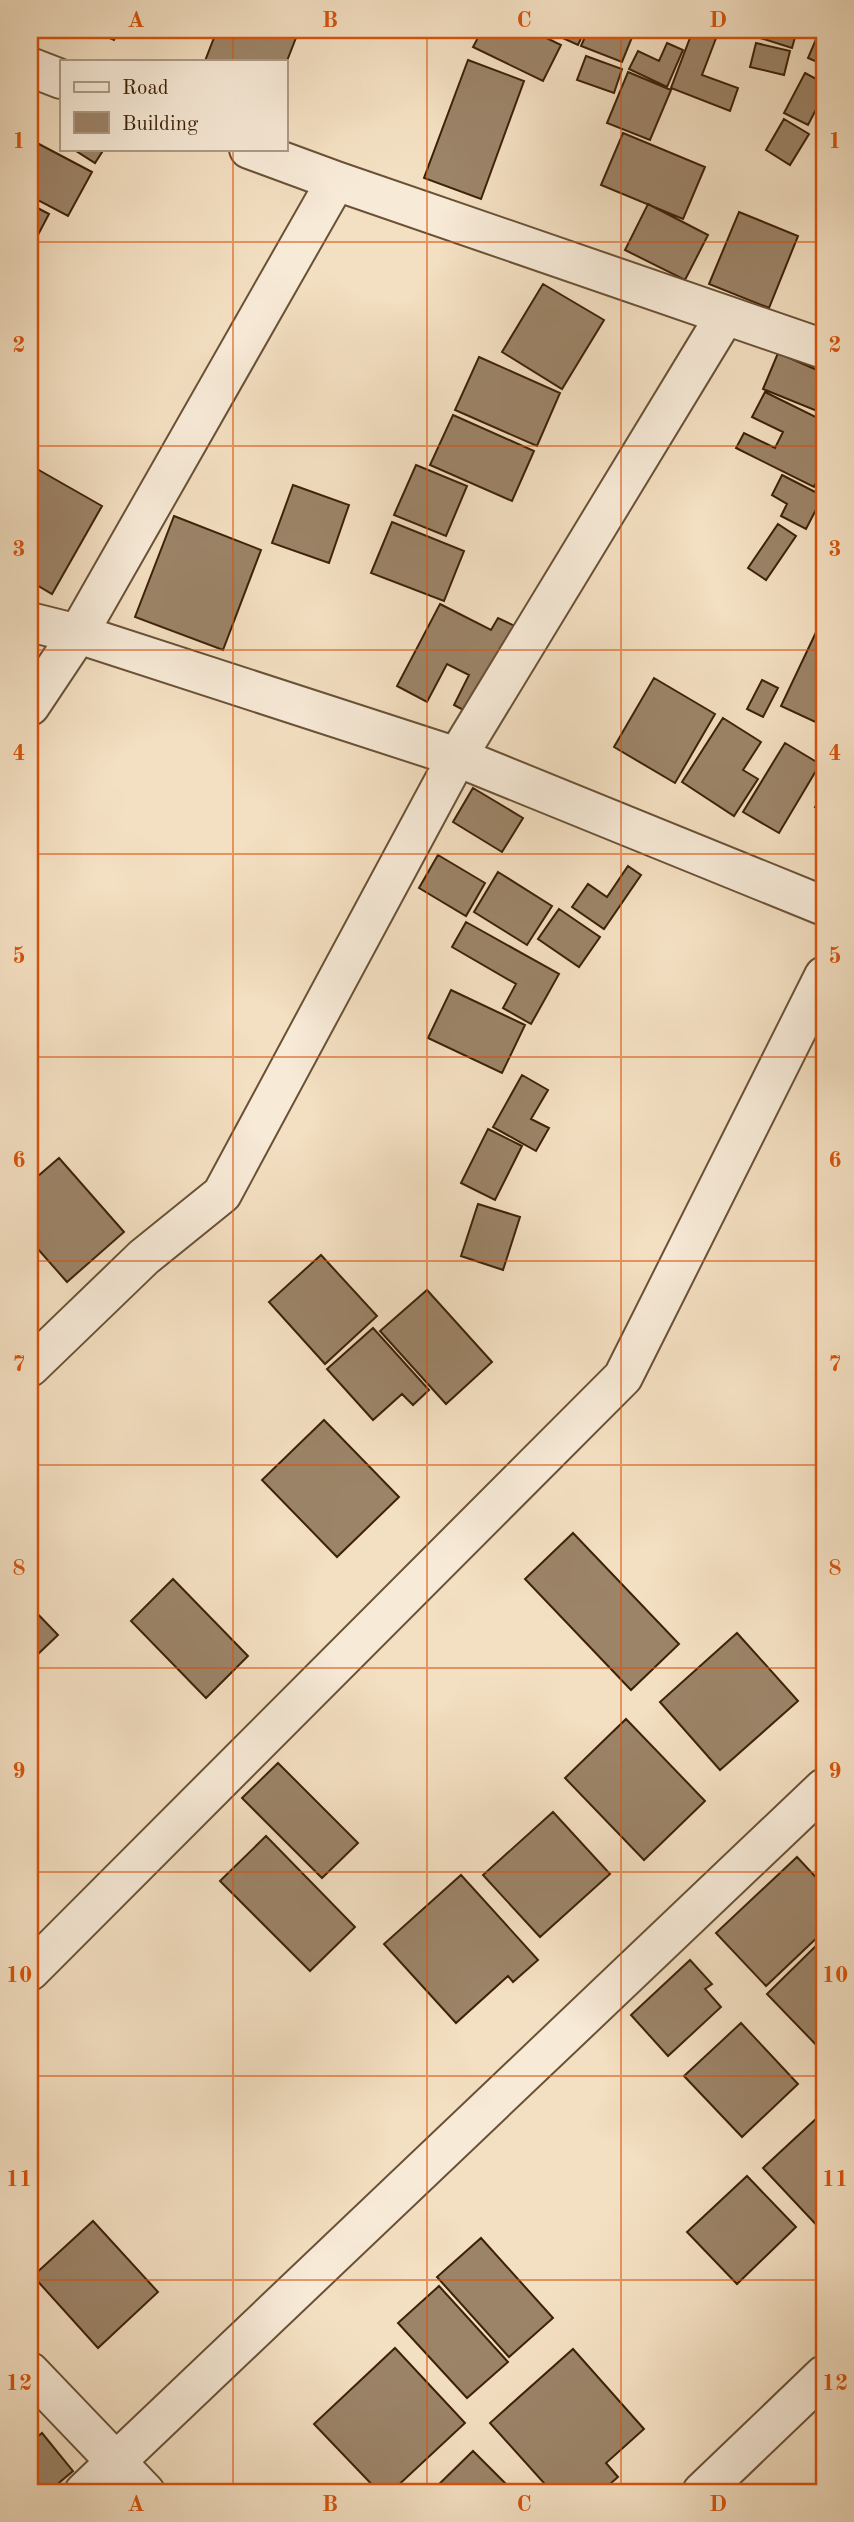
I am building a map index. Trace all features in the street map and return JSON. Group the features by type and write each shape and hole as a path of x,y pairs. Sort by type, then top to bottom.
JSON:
{"street":[{"path":"30,67 60,79"},
{"path":"252,150 824,349"},
{"path":"30,706 78,634 336,181"},
{"path":"30,1367 144,1257 222,1194 457,757 725,316"},
{"path":"30,622 78,634 457,757 824,906"},
{"path":"30,1971 623,1377 824,976"},
{"path":"84,2492 824,1788"},
{"path":"30,2372 145,2492"},
{"path":"702,2492 824,2375"}],"building":[{"path":"91,30 118,30 114,40"},
{"path":"217,30 299,30 287,61 205,60"},
{"path":"482,30 530,30 561,45 543,81 473,47"},
{"path":"545,30 585,30 578,45"},
{"path":"588,30 635,30 622,62 581,46"},
{"path":"693,30 718,33 702,75 738,88 730,111 671,88"},
{"path":"735,30 797,30 792,48"},
{"path":"820,30 824,30 824,65 808,58"},
{"path":"667,43 683,50 667,87 629,69 638,51 659,61"},
{"path":"756,43 790,51 784,75 750,67"},
{"path":"586,56 622,69 614,93 577,80"},
{"path":"468,60 524,81 481,199 424,178"},
{"path":"628,72 671,90 650,140 607,123"},
{"path":"805,73 824,83 824,94 808,125 784,113"},
{"path":"784,119 809,134 790,165 766,150"},
{"path":"623,133 705,167 683,219 601,185"},
{"path":"37,143 92,172 68,216 30,196 30,148 33,150"},
{"path":"75,150 103,150 95,163"},
{"path":"30,204 49,214 30,250"},
{"path":"648,204 708,235 685,280 625,250"},
{"path":"739,212 798,236 769,308 709,284"},
{"path":"543,284 604,320 562,389 502,352"},
{"path":"778,353 824,373 822,413 763,389"},
{"path":"479,357 560,393 537,446 455,410"},
{"path":"765,392 824,421 824,466 814,487 736,448 744,433 775,448 783,432 752,417"},
{"path":"453,415 534,451 512,501 430,465"},
{"path":"30,465 102,506 52,594 30,581"},
{"path":"416,465 467,486 446,536 394,515"},
{"path":"782,475 823,496 806,529 781,516 787,504 772,495"},
{"path":"293,485 349,505 329,563 272,543"},
{"path":"174,516 261,550 223,650 135,617"},
{"path":"392,522 464,551 444,601 371,573"},
{"path":"778,524 796,536 766,580 748,568"},
{"path":"440,604 491,630 498,618 517,627 471,714 454,705 469,675 447,664 427,702 397,686"},
{"path":"818,628 824,630 824,726 781,706"},
{"path":"654,678 715,714 675,783 614,747"},
{"path":"762,680 778,688 763,717 747,709"},
{"path":"723,718 761,742 743,770 758,779 734,816 682,782"},
{"path":"785,743 820,764 779,833 743,812"},
{"path":"473,788 523,818 502,852 453,822"},
{"path":"824,795 824,814 815,807"},
{"path":"438,855 485,883 466,916 419,888"},
{"path":"628,866 641,875 604,929 572,907 588,884 607,897"},
{"path":"498,872 552,906 527,945 474,912"},
{"path":"559,909 600,937 579,967 538,939"},
{"path":"466,922 559,974 531,1024 503,1008 516,984 452,947"},
{"path":"451,990 525,1025 502,1073 428,1038"},
{"path":"522,1075 548,1090 531,1119 549,1128 536,1151 493,1127"},
{"path":"488,1129 522,1146 495,1200 461,1183"},
{"path":"59,1158 124,1232 67,1282 30,1240 30,1183"},
{"path":"478,1204 520,1217 503,1270 461,1256"},
{"path":"321,1255 377,1316 325,1364 269,1302"},
{"path":"427,1290 492,1362 446,1404 380,1331"},
{"path":"373,1328 429,1390 413,1405 402,1394 373,1420 327,1369"},
{"path":"324,1420 399,1497 337,1557 262,1480"},
{"path":"573,1533 679,1644 631,1690 525,1579"},
{"path":"173,1579 248,1656 206,1698 131,1621"},
{"path":"30,1606 58,1635 38,1654 30,1646"},
{"path":"737,1633 798,1701 720,1770 660,1702"},
{"path":"626,1719 705,1801 644,1860 565,1778"},
{"path":"278,1763 358,1843 322,1878 242,1798"},
{"path":"553,1812 610,1874 540,1937 483,1875"},
{"path":"266,1836 355,1927 310,1971 220,1881"},
{"path":"797,1857 824,1886 824,1931 766,1986 716,1933"},
{"path":"461,1875 538,1960 513,1982 508,1976 456,2023 384,1944"},
{"path":"824,1938 824,2053 767,1994"},
{"path":"690,1960 712,1984 705,1989 721,2007 668,2056 631,2015"},
{"path":"741,2023 798,2084 742,2137 684,2076"},
{"path":"824,2096 824,2112 816,2103"},
{"path":"818,2117 824,2124 824,2233 763,2168"},
{"path":"747,2176 796,2227 737,2284 687,2232"},
{"path":"93,2221 158,2292 98,2348 33,2276"},
{"path":"481,2238 553,2318 509,2357 437,2277"},
{"path":"439,2286 508,2362 467,2398 398,2323"},
{"path":"395,2348 465,2423 391,2492 379,2492 314,2424"},
{"path":"573,2349 644,2429 606,2463 618,2477 601,2492 552,2492 490,2423"},
{"path":"42,2433 73,2471 48,2492 30,2492 30,2443"},
{"path":"473,2451 514,2492 431,2492"}]}
